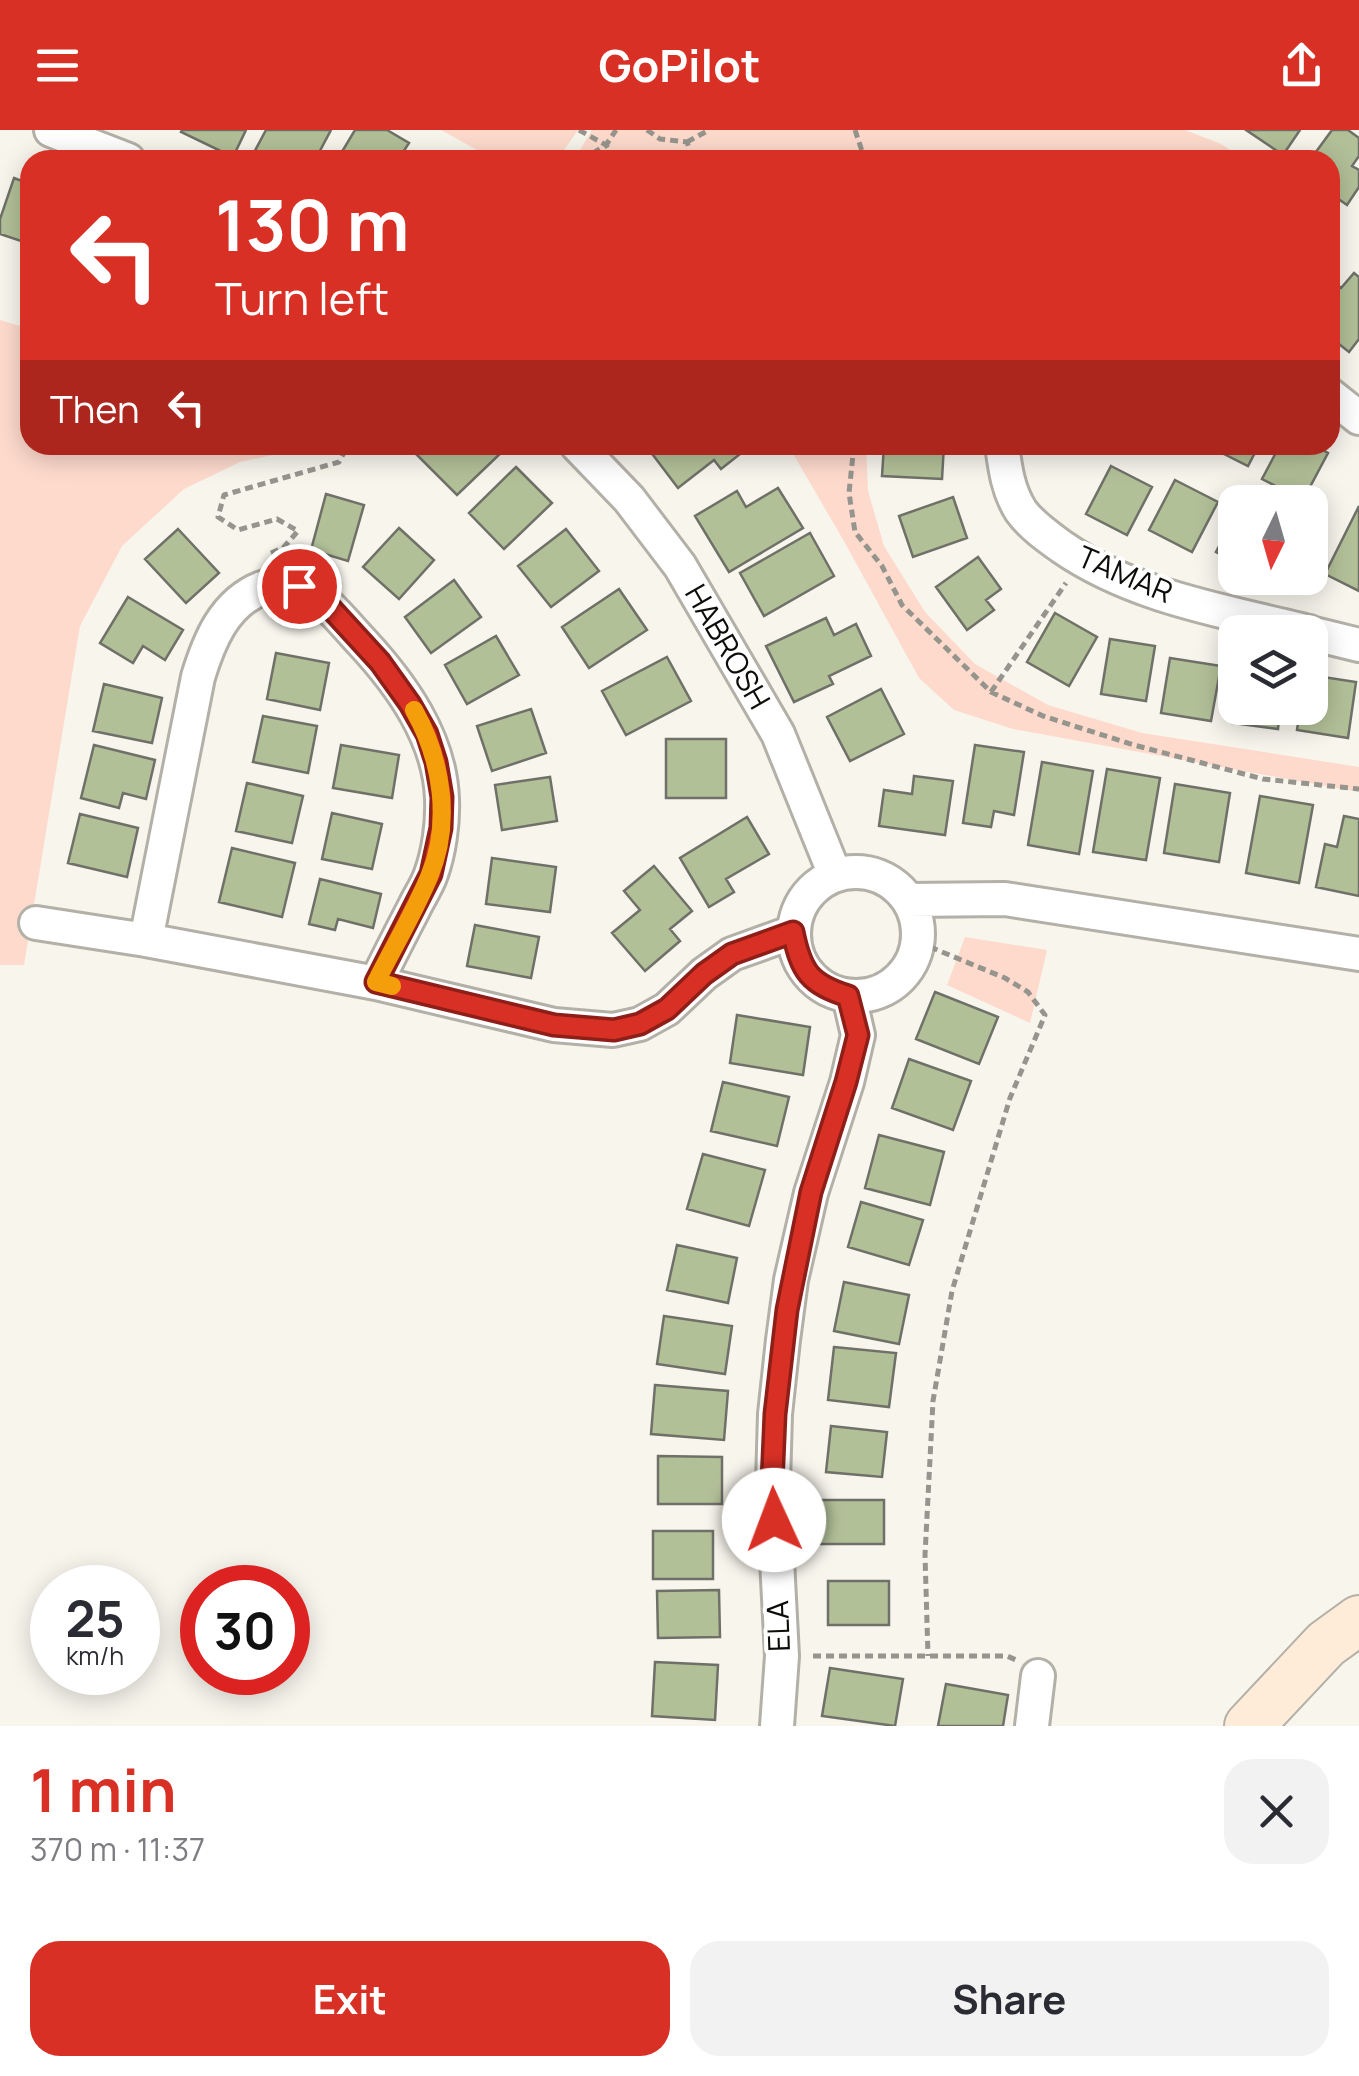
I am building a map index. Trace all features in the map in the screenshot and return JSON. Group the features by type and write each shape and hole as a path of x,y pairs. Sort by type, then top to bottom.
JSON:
{"street":[{"path":"51,130 102,150"},
{"name":"HABROSH","path":"586,455 629,500 680,566 778,734 836,875"},
{"name":"TAMAR","path":"1003,455 1007,481 1022,512 1047,536 1082,560 1123,581 1241,615"},
{"path":"146,940 198,677 208,644 229,610 248,594 274,584 299,586 325,602 380,662 427,734 436,762 442,797 441,828 431,874 376,982"},
{"name":"TAMAR","path":"1328,637 1359,645"},
{"path":"857,871 894,884 909,900 918,920 918,942 912,963 898,980 870,995 848,996 827,990 810,977 798,958 793,932 797,911 808,892 836,875 857,871"},
{"path":"909,900 1005,898 1359,954"},
{"path":"36,923 376,982 554,1025 614,1030 640,1024 667,1009 732,954 793,932"},
{"name":"ELA","path":"777,1726 782,1656 772,1483 775,1414 791,1280 811,1192 858,1035 848,996"},
{"path":"1249,1726 1326,1644 1359,1620"},
{"path":"1032,1726 1038,1676"}],"path":[{"path":"579,130 609,150"},
{"path":"598,150 616,130"},
{"path":"647,130 660,139 687,142 709,130"},
{"path":"687,142 689,150"},
{"path":"248,594 253,560 283,548 298,531 277,519 238,530 218,517 224,495 339,462 343,455"},
{"path":"853,455 849,494 855,532 882,566 902,605 991,692 1043,716 1264,779 1359,789"},
{"path":"991,692 1082,560"},
{"path":"918,942 1005,978 1028,992 1045,1016 1010,1098 952,1291 934,1401 925,1555 928,1656"},
{"path":"782,1656 1007,1656 1022,1662 1038,1676"}],"shaded area":[{"path":"441,130 578,130 564,150 477,150"},
{"path":"592,130 1185,130 1230,150 580,150"},
{"path":"0,320 20,326 20,455 273,455 240,462 184,489 122,546 80,626 24,965 0,965"},
{"path":"794,455 866,455 868,491 884,546 925,612 975,664 1048,705 1142,733 1359,767 1359,792 1013,729 954,710 919,678"},
{"path":"965,937 1047,950 1030,1023 947,985"}],"building":[{"path":"246,130 236,150 218,150 181,132"},
{"path":"266,130 331,130 320,150 255,150"},
{"path":"355,130 387,130 409,143 404,150 343,150"},
{"path":"1246,130 1300,130 1286,150 1276,150"},
{"path":"1332,130 1348,130 1359,138 1359,156 1352,166 1359,170 1359,187 1347,205 1340,200 1340,150 1317,150"},
{"path":"14,178 20,180 20,241 0,234 0,219"},
{"path":"1354,273 1359,277 1359,339 1349,352 1340,345 1341,288"},
{"path":"417,455 499,455 457,495"},
{"path":"653,455 739,455 721,469 714,460 678,488"},
{"path":"883,455 943,455 942,479 882,476"},
{"path":"1226,455 1254,455 1248,466"},
{"path":"1275,455 1327,455 1311,485 1274,485 1262,479"},
{"path":"1111,466 1152,487 1127,535 1086,514"},
{"path":"516,467 552,503 504,549 469,513"},
{"path":"1175,480 1218,502 1192,552 1149,530"},
{"path":"778,488 803,528 729,572 695,516 737,491 746,507"},
{"path":"326,494 364,505 348,561 311,550"},
{"path":"953,497 967,538 913,557 899,516"},
{"path":"1359,506 1359,591 1328,576 1328,568"},
{"path":"399,528 434,560 399,599 363,567"},
{"path":"178,529 219,573 186,603 145,559"},
{"path":"566,529 599,571 551,607 518,566"},
{"path":"810,533 834,576 764,616 740,573"},
{"path":"978,557 1001,589 986,600 994,610 967,630 936,587"},
{"path":"454,580 481,617 431,653 405,617"},
{"path":"619,589 647,630 589,668 562,627"},
{"path":"128,597 183,630 165,660 143,646 133,663 100,643"},
{"path":"1055,613 1097,637 1069,686 1027,662"},
{"path":"826,618 834,635 856,624 871,656 829,676 833,684 794,702 766,646"},
{"path":"496,636 519,675 467,704 445,665"},
{"path":"1110,639 1155,646 1146,701 1101,694"},
{"path":"276,653 329,663 320,710 267,699"},
{"path":"667,657 691,701 626,735 602,691"},
{"path":"1170,658 1218,666 1211,721 1161,713"},
{"path":"1328,678 1356,682 1348,738 1297,730 1298,725 1328,725"},
{"path":"104,684 162,698 152,743 93,731"},
{"path":"881,689 904,734 850,761 827,717"},
{"path":"531,709 546,753 492,771 477,726"},
{"path":"263,716 317,726 308,773 253,762"},
{"path":"666,739 726,739 726,798 666,798"},
{"path":"94,745 155,760 146,799 123,793 119,808 81,798"},
{"path":"341,745 399,755 392,798 333,788"},
{"path":"975,745 1024,752 1014,815 994,811 991,827 963,823"},
{"path":"1042,762 1093,771 1079,854 1028,845"},
{"path":"1107,769 1160,778 1146,860 1093,852"},
{"path":"914,776 953,781 945,835 879,826 884,790 912,794"},
{"path":"550,777 557,821 502,830 495,785"},
{"path":"247,783 303,796 292,843 236,831"},
{"path":"1175,784 1230,793 1219,862 1164,853"},
{"path":"1260,796 1313,805 1299,883 1246,873"},
{"path":"332,813 382,824 372,869 322,859"},
{"path":"80,814 138,828 127,877 68,863"},
{"path":"1344,816 1359,819 1359,896 1316,887 1325,844 1337,847"},
{"path":"747,817 769,854 726,879 734,892 709,907 680,858"},
{"path":"232,848 295,863 282,917 219,902"},
{"path":"492,858 556,867 550,912 486,904"},
{"path":"654,866 692,911 670,929 680,941 645,971 612,933 640,910 624,891"},
{"path":"320,879 381,894 373,928 338,919 335,930 309,924"},
{"path":"475,925 539,937 531,978 467,966"},
{"path":"935,992 998,1017 979,1064 916,1039"},
{"path":"737,1015 810,1027 803,1075 730,1063"},
{"path":"909,1059 971,1081 953,1130 892,1108"},
{"path":"723,1082 789,1097 777,1146 711,1131"},
{"path":"879,1135 944,1152 930,1205 865,1188"},
{"path":"703,1154 765,1170 749,1226 687,1209"},
{"path":"861,1202 923,1220 909,1265 848,1247"},
{"path":"677,1245 737,1258 728,1303 667,1290"},
{"path":"844,1282 909,1295 899,1344 834,1331"},
{"path":"664,1316 732,1326 725,1374 657,1364"},
{"path":"834,1347 896,1353 889,1407 828,1400"},
{"path":"655,1385 728,1391 724,1440 651,1434"},
{"path":"831,1426 887,1432 882,1477 826,1472"},
{"path":"658,1456 722,1457 722,1504 658,1504"},
{"path":"818,1500 884,1500 884,1544 819,1544"},
{"path":"653,1531 713,1531 713,1579 653,1579"},
{"path":"828,1581 889,1581 889,1625 828,1625"},
{"path":"719,1590 720,1637 658,1638 657,1591"},
{"path":"655,1662 718,1665 715,1720 652,1716"},
{"path":"830,1668 903,1679 895,1726 822,1716"},
{"path":"946,1684 1008,1695 1003,1726 938,1726"}],"slow traffic":[{"path":"392,986 376,982 431,874 441,828 442,797 436,762 414,710"}],"route":[{"path":"299,586 325,602 380,662 427,734 436,762 442,797 441,828 431,874 376,982 554,1025 614,1030 640,1024 667,1009 732,954 793,932 798,958 810,977 827,990 848,996 858,1035 811,1192 791,1280 775,1414 774,1520"}]}
